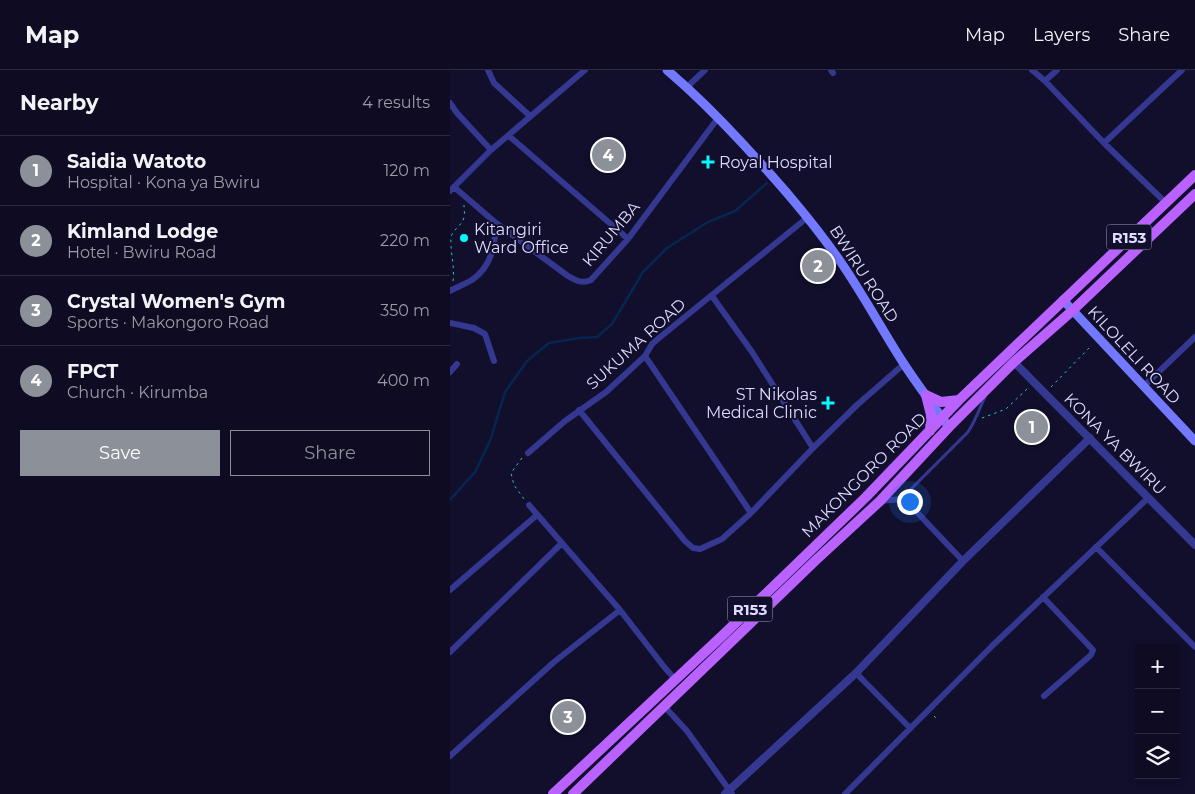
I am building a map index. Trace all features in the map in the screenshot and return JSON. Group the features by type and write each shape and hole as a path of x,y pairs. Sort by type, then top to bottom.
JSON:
{"main road":[{"name":"BWIRU ROAD","path":"667,70 718,118 784,188 808,217 840,261 904,364 949,427"},
{"name":"MAKONGORO ROAD","path":"553,794 866,497 959,400 1195,175"},
{"name":"MAKONGORO ROAD","path":"575,793 816,560 880,501 949,427 1014,362 1072,311 1195,194"},
{"name":"KILOLELI ROAD","path":"1063,300 1195,441"},
{"path":"926,395 941,402 959,400"},
{"path":"926,395 931,414 930,431"}],"street":[{"path":"488,70 494,83 500,90 530,116"},
{"name":"KIRUMBA","path":"585,70 491,150 452,189 568,276 579,282 585,283 591,280 628,238 718,118"},
{"path":"687,87 705,70"},
{"path":"1032,70 1165,202"},
{"path":"1045,81 1057,70"},
{"path":"1104,143 1182,70"},
{"path":"450,103 491,150"},
{"path":"509,136 628,238"},
{"name":"SUKUMA ROAD","path":"528,453 579,410 606,392 645,356 652,344 808,217"},
{"path":"451,290 471,280 487,264 495,242 496,223"},
{"path":"712,296 752,352 813,448"},
{"path":"450,323 474,328 485,334 494,361"},
{"path":"1143,387 1195,337"},
{"path":"645,356 751,514"},
{"name":"KONA YA BWIRU","path":"1014,362 1195,546"},
{"path":"450,372 457,364"},
{"path":"579,410 685,541 693,548 700,549 722,540 751,514 813,448 857,405 904,364"},
{"path":"664,706 694,739 729,792 856,673 963,561 1090,438"},
{"path":"844,794 1043,597 1148,498"},
{"path":"880,501 901,499 912,506 963,561"},
{"path":"529,504 620,610 665,668 676,679"},
{"path":"450,590 537,515"},
{"path":"450,652 562,544"},
{"path":"1096,547 1195,647"},
{"path":"1043,597 1093,650 1091,655 1044,696"},
{"path":"450,756 554,662 620,610"},
{"path":"856,673 910,728"}],"lane":[{"path":"901,499 968,432 976,420 990,386"}],"path":[{"path":"451,290 454,273 451,255 452,233 464,217 467,199"},
{"path":"1045,393 1098,339"},
{"path":"976,420 1006,409 1034,382"},
{"path":"528,453 517,462 510,473 514,485 529,504"}],"waterway":[{"path":"450,500 475,472 490,441 505,392 527,361 549,343 597,337 612,324 643,272 667,248 708,222 735,211 767,183"}],"place":[{"name":"FPCT","path":"608,155"},
{"name":"Royal Hospital","path":"708,162"},
{"name":"Kitangiri Ward Office","path":"464,238"},
{"name":"Kimland Lodge","path":"818,266"},
{"name":"ST Nikolas Medical Clinic","path":"828,403"},
{"name":"Saidia Watoto","path":"1032,427"},
{"name":"Crystal Women's Gym","path":"568,717"}]}
